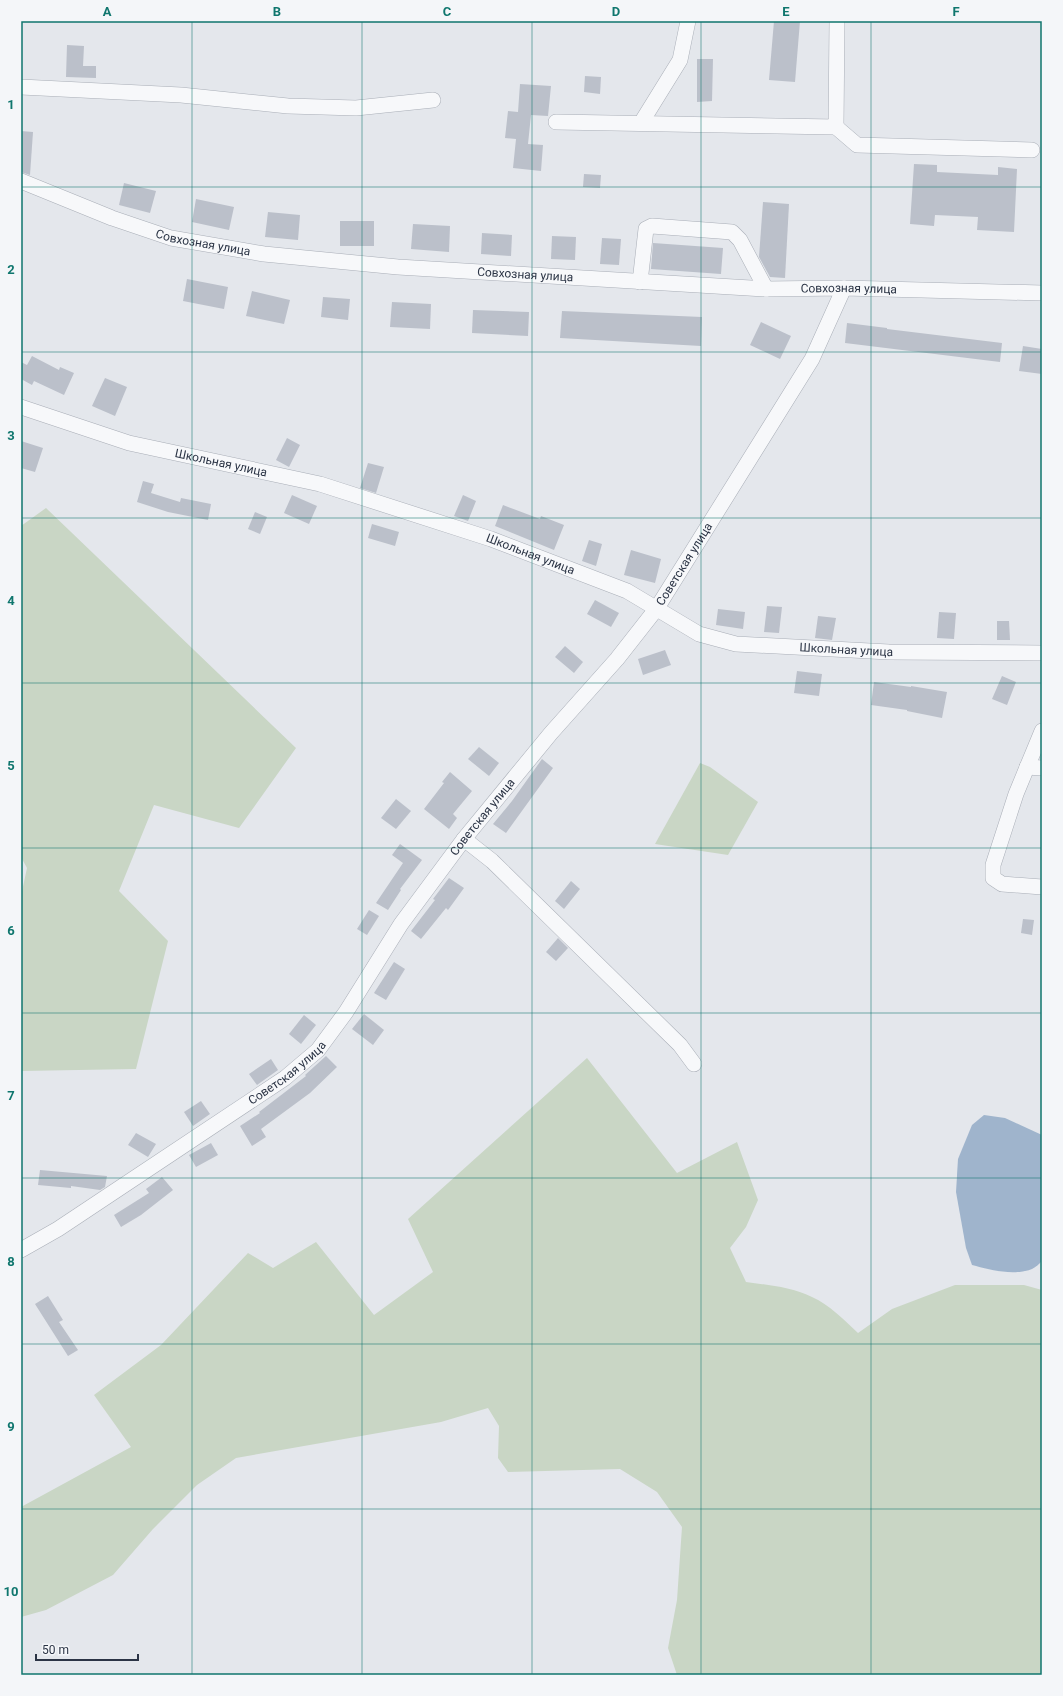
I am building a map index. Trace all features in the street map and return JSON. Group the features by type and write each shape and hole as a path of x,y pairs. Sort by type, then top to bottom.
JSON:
{"street":[{"path":"641,123 680,60 688,21"},
{"path":"836,127 837,21"},
{"path":"21,87 181,95 288,106 356,108 433,100"},
{"path":"556,122 836,127 857,145 1032,150"},
{"name":"Совхозная улица","path":"21,181 112,218 171,238 264,254 398,267 766,289 844,288 1042,294"},
{"path":"640,282 646,229 652,226 732,232 740,240 766,289"},
{"name":"Советская улица","path":"21,1250 58,1229 285,1078 318,1050 346,1012 401,924 464,839 551,734 617,659 657,608 812,359 844,288"},
{"name":"Школьная улица","path":"21,407 129,442 320,484 491,539 627,591 699,634 736,644 888,652 1042,653"},
{"path":"1042,730 1035,768 1016,794 993,865 993,878 1002,884 1042,887"},
{"path":"464,839 498,866 680,1045 694,1064"}],"green space":[{"path":"46,508 296,748 239,828 154,805 119,891 168,941 136,1069 21,1071 21,896 27,868 21,857 21,526"},
{"path":"700,763 710,767 758,802 728,855 655,844"},
{"path":"587,1058 677,1173 737,1142 758,1200 746,1227 730,1248 746,1282 788,1289 819,1300 831,1308 858,1333 892,1309 955,1285 1024,1285 1042,1290 1042,1675 677,1675 668,1648 677,1600 682,1527 657,1492 620,1469 508,1472 498,1458 499,1426 488,1408 441,1422 236,1458 197,1485 153,1529 113,1575 46,1610 21,1617 21,1507 131,1447 94,1395 161,1345 248,1253 273,1268 316,1242 374,1315 433,1272 408,1219"}],"water":[{"path":"984,1115 1005,1118 1042,1135 1042,1261 1033,1268 1025,1271 1002,1272 972,1265 966,1248 956,1192 958,1159 972,1125"}],"building":[{"path":"774,21 800,21 795,82 769,80"},
{"path":"67,45 84,46 83,66 96,66 96,78 66,77"},
{"path":"697,59 713,59 712,101 697,102"},
{"path":"585,76 601,77 600,94 584,92"},
{"path":"520,84 551,86 548,116 531,115 528,144 543,145 541,171 513,168 516,139 505,138 508,111 518,112"},
{"path":"21,131 33,132 30,175 21,172"},
{"path":"914,164 937,165 937,172 998,175 998,167 1017,169 1014,232 977,230 978,217 935,215 934,226 910,224"},
{"path":"584,174 601,175 600,188 583,187"},
{"path":"124,183 156,191 150,213 119,205"},
{"path":"196,199 234,207 229,230 192,222"},
{"path":"763,202 789,204 785,278 770,277 759,257"},
{"path":"268,212 300,215 298,240 265,237"},
{"path":"340,221 374,221 374,246 340,246"},
{"path":"413,224 450,226 449,252 411,249"},
{"path":"482,233 512,235 511,256 481,254"},
{"path":"552,236 576,237 575,260 551,259"},
{"path":"602,238 621,239 619,265 600,264"},
{"path":"653,243 723,248 721,274 651,269"},
{"path":"187,279 228,287 224,309 183,301"},
{"path":"252,291 290,300 284,324 246,316"},
{"path":"323,297 350,299 348,320 321,317"},
{"path":"392,302 431,304 430,329 390,327"},
{"path":"473,310 529,312 528,336 472,333"},
{"path":"562,311 702,317 701,346 560,338"},
{"path":"761,322 791,336 780,359 750,345"},
{"path":"847,323 1002,343 1000,362 845,343"},
{"path":"1023,346 1042,349 1042,374 1019,371"},
{"path":"32,356 59,370 60,367 74,373 64,395 34,381 32,385 21,379 21,362 27,365"},
{"path":"105,378 127,387 115,416 92,406"},
{"path":"287,438 300,445 289,467 276,460"},
{"path":"21,441 43,448 35,472 21,468"},
{"path":"368,463 384,467 376,493 360,488"},
{"path":"143,481 154,484 151,493 180,502 181,498 211,504 208,520 168,512 137,502"},
{"path":"292,495 317,506 309,524 284,513"},
{"path":"463,495 476,501 468,521 454,516"},
{"path":"503,505 540,519 541,516 564,525 554,550 495,526"},
{"path":"255,512 267,517 260,534 248,529"},
{"path":"372,524 399,532 395,546 368,538"},
{"path":"589,540 602,544 596,566 582,561"},
{"path":"631,550 661,559 655,583 624,575"},
{"path":"595,600 619,613 611,627 587,614"},
{"path":"767,606 782,607 779,633 764,632"},
{"path":"718,609 745,612 743,629 716,625"},
{"path":"939,612 956,613 954,639 937,638"},
{"path":"818,616 836,618 832,640 815,638"},
{"path":"997,621 1009,621 1010,640 997,640"},
{"path":"565,646 583,662 574,673 555,657"},
{"path":"665,650 671,665 643,675 638,659"},
{"path":"797,671 822,674 819,696 794,693"},
{"path":"1002,676 1016,682 1007,705 992,699"},
{"path":"874,682 947,692 942,718 907,710 871,705"},
{"path":"479,747 499,763 489,776 468,759"},
{"path":"542,759 553,768 506,833 493,824 512,801"},
{"path":"450,772 472,791 453,814 457,818 449,829 424,809 444,783 442,782"},
{"path":"396,799 411,811 396,829 381,818"},
{"path":"400,844 422,860 400,889 401,890 388,910 376,903 403,863 392,855"},
{"path":"449,878 464,888 448,910 446,908 421,939 411,931 435,900 433,899"},
{"path":"571,881 580,889 564,909 555,901"},
{"path":"369,910 379,916 367,935 357,929"},
{"path":"1023,919 1034,920 1032,935 1021,933"},
{"path":"558,938 568,948 556,961 546,952"},
{"path":"394,962 405,969 386,1000 374,993"},
{"path":"364,1014 384,1030 373,1045 352,1029"},
{"path":"304,1015 316,1025 301,1044 289,1034"},
{"path":"326,1056 337,1067 310,1093 261,1129 266,1137 252,1146 240,1126 260,1113 259,1112 306,1076 305,1075"},
{"path":"271,1059 278,1070 257,1085 249,1074"},
{"path":"201,1101 210,1114 193,1126 184,1112"},
{"path":"136,1133 156,1144 148,1157 128,1145"},
{"path":"211,1143 218,1155 196,1167 189,1155"},
{"path":"40,1170 107,1176 105,1187 100,1190 71,1186 71,1188 38,1185"},
{"path":"162,1177 173,1190 141,1215 121,1227 114,1215 149,1193 146,1189"},
{"path":"48,1296 63,1320 59,1322 78,1350 68,1356 35,1304"}]}
